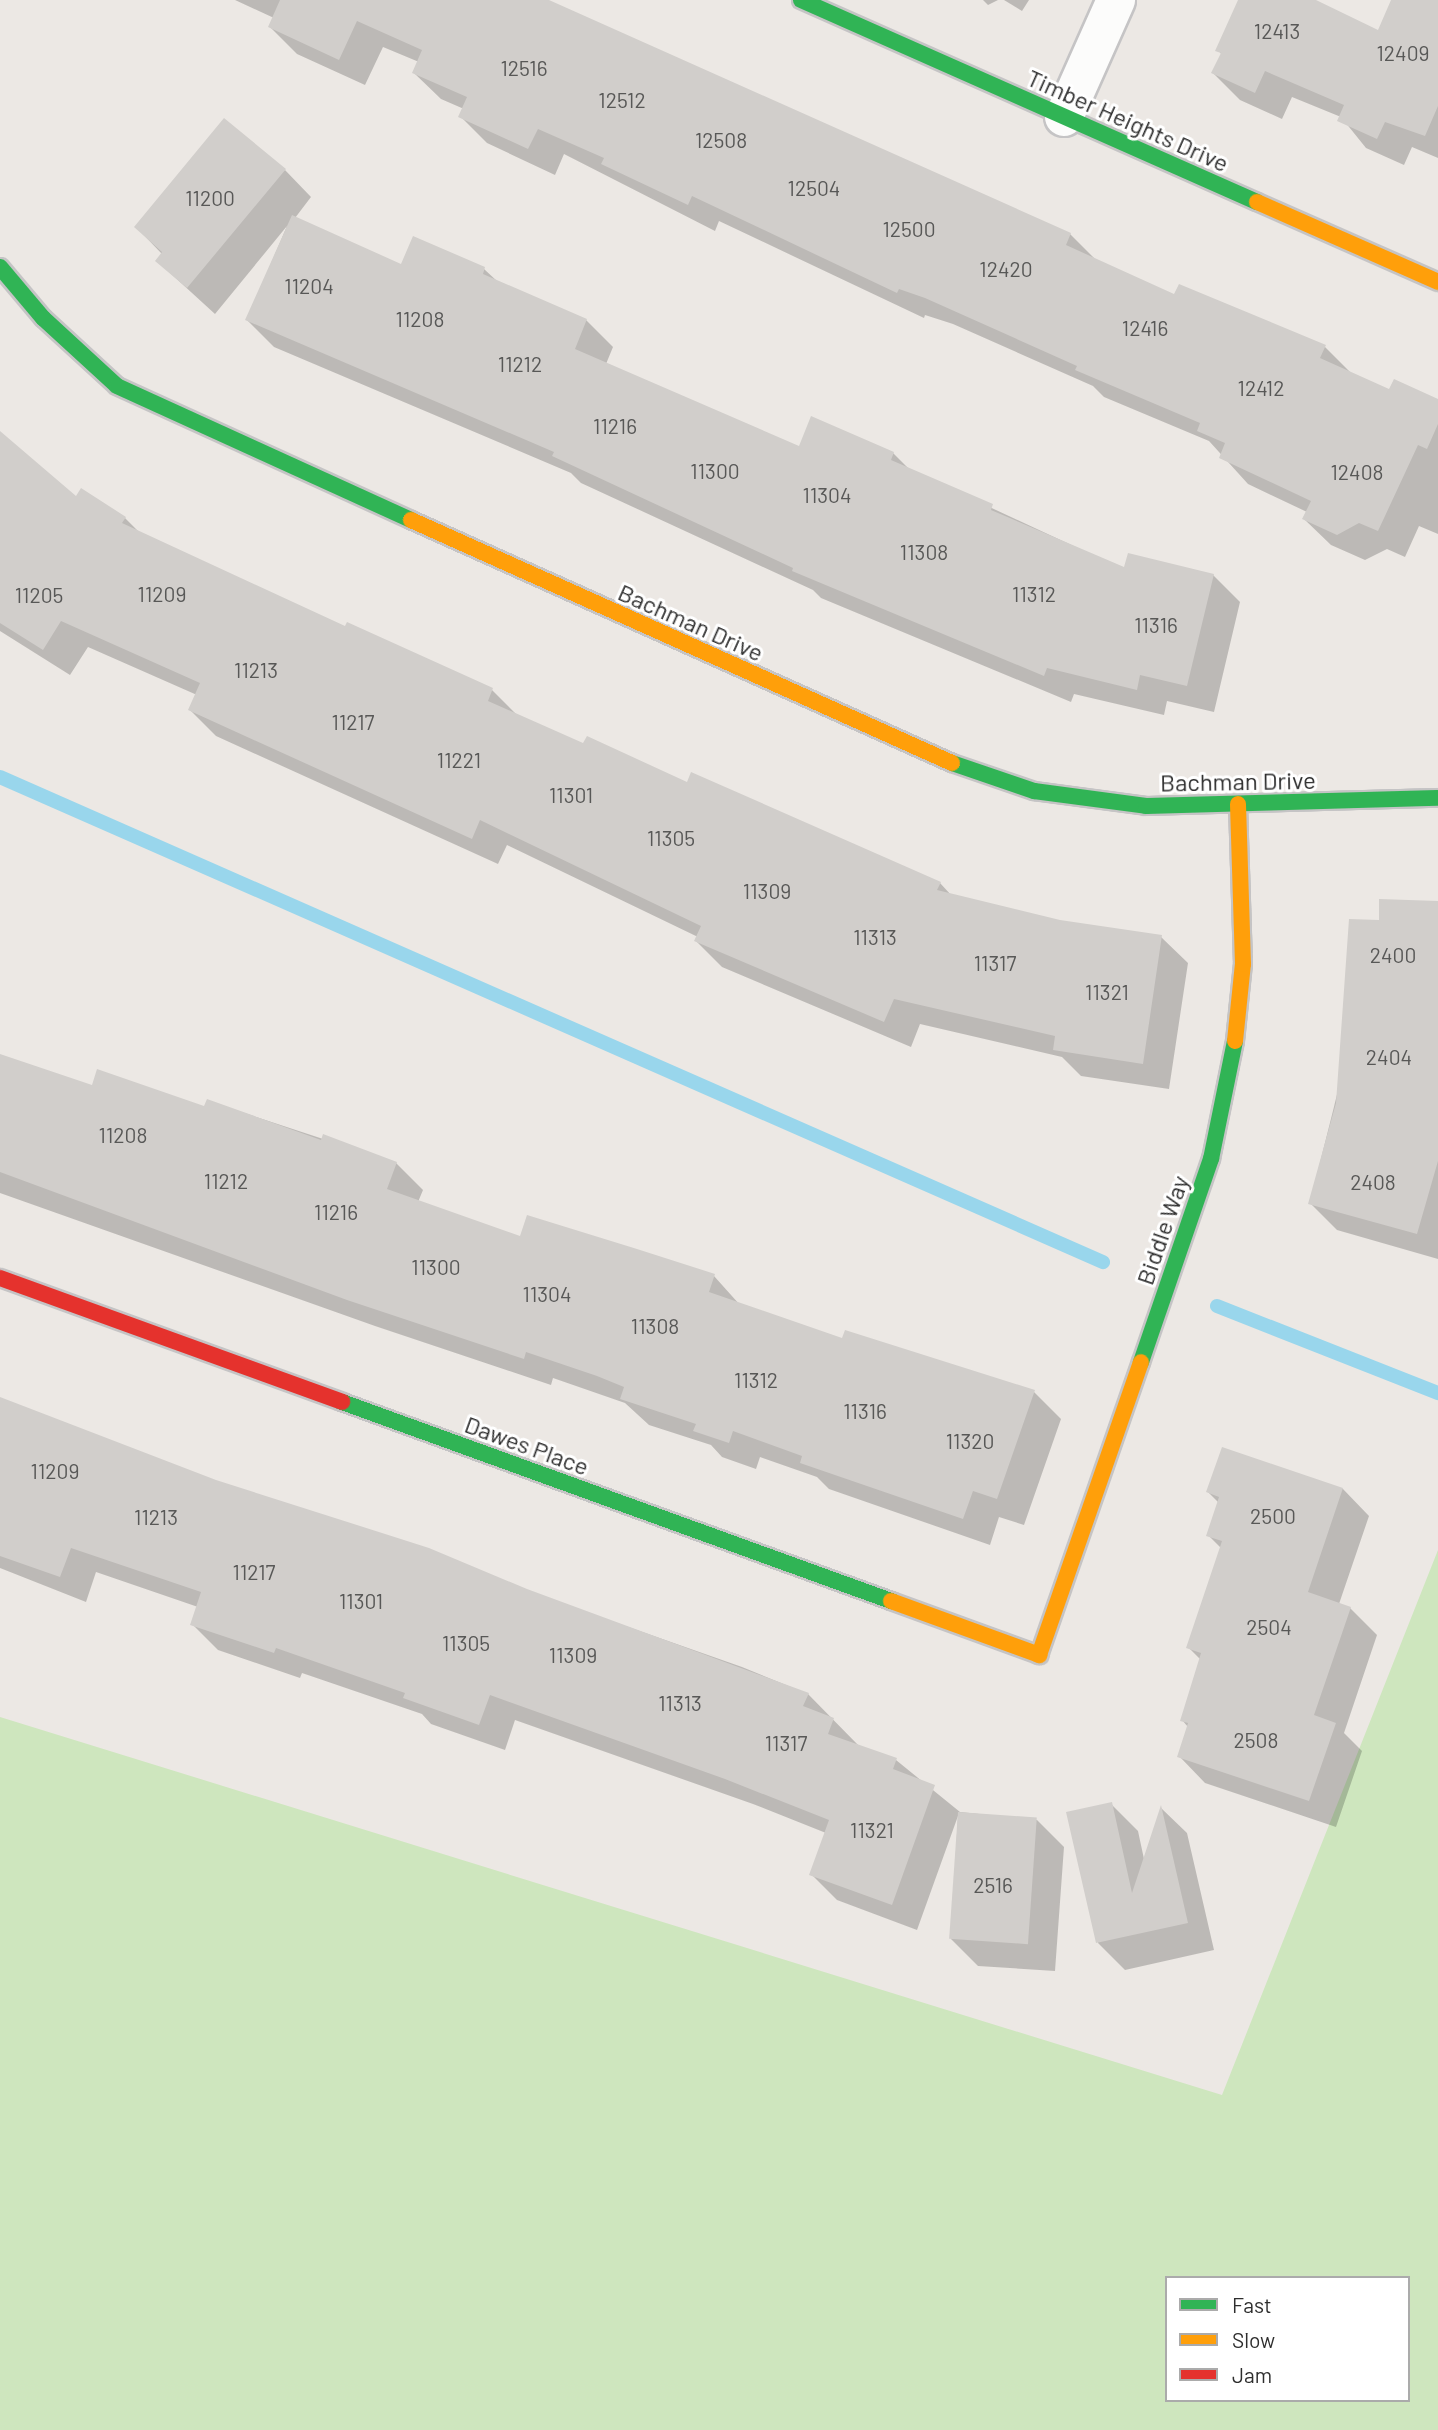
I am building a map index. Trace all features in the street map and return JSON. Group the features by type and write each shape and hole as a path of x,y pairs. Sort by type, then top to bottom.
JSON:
{"street":[{"name":"Timber Heights Drive","path":"801,0 1438,282"},
{"path":"1063,117 1116,0"},
{"name":"Bachman Drive","path":"0,267 43,318 117,386 923,752 1034,791 1146,806 1438,798"},
{"name":"Biddle Way","path":"1039,1655 1211,1159 1234,1055 1243,964 1238,804"},
{"name":"Dawes Place","path":"0,1278 1039,1655"}],"green space":[{"path":"1438,1550 1438,2430 0,2430 0,1717 1222,2095"}],"building":[{"path":"280,0 549,0 1071,233 1066,245 1174,294 1179,284 1326,345 1320,358 1389,389 1394,379 1438,399 1438,424 1427,449 1418,445 1378,531 1359,523 1337,535 1302,519 1311,501 1219,458 1225,443 1197,431 1200,423 1075,370 1077,366 925,298 899,289 897,293 692,196 688,205 601,164 604,158 538,129 528,149 458,117 467,97 412,73 422,50 357,21 339,60 268,27"},
{"path":"1238,0 1316,0 1378,30 1391,0 1438,0 1438,106 1425,136 1385,122 1377,139 1337,121 1344,105 1265,71 1255,93 1211,73 1221,53 1215,51"},
{"path":"224,118 286,169 187,288 155,261 162,252 134,227"},
{"path":"292,215 401,264 413,236 485,267 483,274 587,319 575,349 799,446 811,416 894,452 891,460 993,504 991,510 1124,567 1128,553 1214,574 1187,686 1140,675 1137,690 1047,668 1044,676 792,571 793,568 552,456 554,452 245,320"},
{"path":"0,431 76,496 81,488 126,517 122,523 345,626 347,622 493,688 488,701 583,743 587,736 687,782 691,772 941,882 937,890 1060,920 1162,935 1143,1064 1053,1050 1055,1036 894,999 884,1022 694,941 701,926 480,820 472,839 188,710 200,683 61,621 43,650 0,623"},
{"path":"1379,899 1438,901 1438,1161 1417,1234 1308,1204 1336,1103 1349,919 1379,920"},
{"path":"0,1054 92,1085 97,1069 204,1106 207,1099 321,1140 323,1134 397,1162 387,1189 520,1236 527,1215 637,1249 715,1274 709,1292 842,1338 845,1330 1035,1390 997,1499 973,1491 963,1519 800,1463 802,1456 733,1431 729,1443 693,1431 696,1424 620,1399 624,1387 597,1376 526,1352 524,1359 347,1300 0,1172"},
{"path":"0,1397 216,1480 429,1548 527,1589 809,1693 803,1706 834,1718 828,1734 897,1758 893,1769 935,1785 892,1905 809,1875 829,1820 725,1779 490,1695 479,1725 403,1698 405,1693 276,1648 274,1653 190,1625 201,1592 71,1548 60,1577 0,1556"},
{"path":"1222,1447 1343,1488 1308,1592 1351,1607 1314,1715 1336,1723 1309,1801 1177,1757 1188,1723 1180,1721 1201,1653 1186,1648 1222,1541 1206,1536 1219,1497 1206,1492"},
{"path":"1112,1802 1132,1893 1161,1805 1188,1923 1096,1943 1066,1812"},
{"path":"958,1812 1037,1818 1028,1944 949,1939"}],"waterway":[{"path":"0,777 1103,1262"},
{"path":"1217,1306 1438,1393"}],"traffic: fast":[{"path":"801,0 1257,202"},
{"path":"0,267 43,318 117,386 411,520"},
{"path":"952,763 1034,791 1146,806 1438,798"},
{"path":"1141,1362 1211,1159 1235,1041"},
{"path":"342,1402 891,1601"}],"traffic: slow":[{"path":"1257,202 1438,282"},
{"path":"411,520 952,763"},
{"path":"1235,1041 1243,964 1238,804"},
{"path":"891,1601 1039,1655 1141,1362"}],"traffic: jam":[{"path":"0,1278 342,1402"}]}
